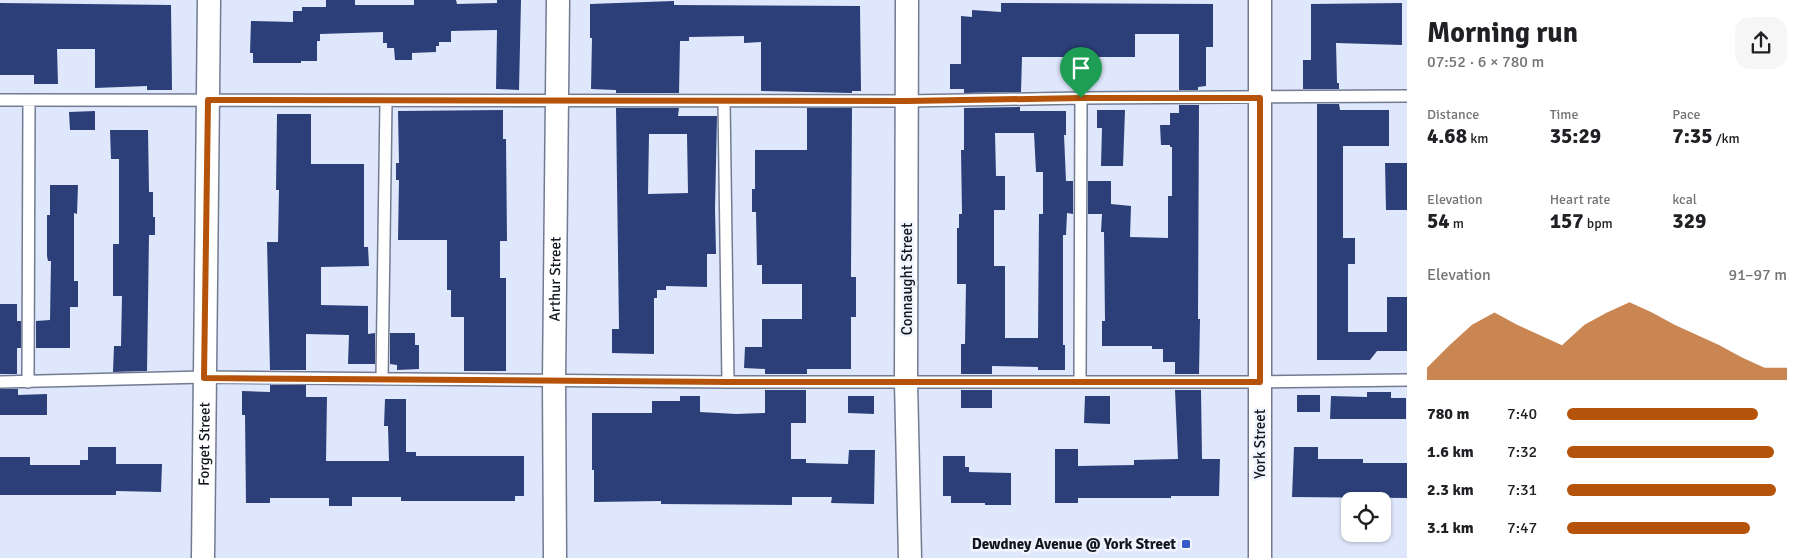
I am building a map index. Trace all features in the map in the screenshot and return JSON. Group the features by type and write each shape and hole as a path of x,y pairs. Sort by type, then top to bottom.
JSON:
{"street":[{"name":"Forget Street","path":"203,558 209,0"},
{"name":"Arthur Street","path":"556,558 554,380 558,0"},
{"name":"Connaught Street","path":"907,0 906,382 910,558"},
{"name":"York Street","path":"1260,0 1260,558"}],"lane":[{"path":"0,100 557,102 1407,96"},
{"path":"1080,382 1081,98"},
{"path":"28,382 29,100"},
{"path":"724,100 728,382"},
{"path":"382,378 386,101"},
{"path":"0,382 204,378 728,382 1260,382 1407,380"}],"building":[{"path":"326,0 355,0 355,5 414,5 414,0 456,0 457,4 521,0 519,90 496,89 497,30 451,31 451,42 439,42 439,46 436,46 436,52 412,53 412,60 395,60 394,48 387,48 387,43 383,43 383,32 320,34 320,41 317,41 317,61 253,63 253,53 250,53 251,21 293,22 293,11 302,11 302,7 326,7"},
{"path":"674,1 674,5 860,6 861,91 852,91 852,93 761,91 761,42 744,43 744,36 689,37 689,41 680,41 679,93 616,93 616,90 591,89 592,38 590,38 590,4"},
{"path":"0,3 171,5 172,90 147,90 147,86 95,88 95,49 57,49 58,84 34,84 34,75 0,75"},
{"path":"1001,3 1213,4 1213,47 1206,47 1206,86 1198,87 1198,90 1179,90 1179,34 1135,34 1135,57 1022,57 1021,92 964,93 964,89 950,89 950,64 961,64 961,16 972,17 972,10 1001,12"},
{"path":"1402,3 1402,45 1336,43 1337,83 1339,83 1339,89 1303,89 1303,60 1311,60 1311,4"},
{"path":"1317,104 1339,104 1340,110 1389,110 1389,146 1343,146 1343,238 1355,238 1355,264 1348,264 1348,332 1387,332 1387,297 1407,297 1407,351 1377,351 1370,360 1317,360"},
{"path":"1179,105 1199,105 1199,374 1175,374 1175,362 1163,362 1163,349 1152,349 1152,346 1102,346 1102,321 1105,321 1104,232 1101,232 1102,214 1088,214 1088,181 1111,181 1111,204 1131,206 1130,237 1168,238 1168,196 1172,196 1172,147 1170,145 1161,145 1160,125 1170,125 1170,113 1179,113"},
{"path":"1020,107 1020,111 1066,111 1066,135 1064,135 1066,181 1073,181 1073,214 1067,213 1066,235 1063,235 1063,345 1065,345 1065,370 1038,370 1038,367 992,366 992,374 961,374 961,344 965,344 966,284 957,284 957,228 959,228 959,214 962,214 961,150 964,150 964,108","holes":["995,133 1034,133 1036,172 1043,172 1043,214 1039,214 1038,338 1005,338 1005,266 994,266 994,210 1005,210 1005,176 996,176"]},
{"path":"616,108 679,108 678,116 717,116 716,254 707,254 707,287 666,286 666,290 657,290 657,298 654,298 654,354 612,353 612,329 619,329","holes":["649,134 687,134 688,193 648,194"]},
{"path":"807,108 852,108 851,277 856,277 856,317 851,317 851,369 807,369 807,374 765,374 765,369 744,368 745,347 762,347 762,319 802,319 802,284 762,284 762,265 757,265 756,212 752,212 752,189 755,189 755,150 807,150"},
{"path":"503,110 503,139 506,139 507,241 500,241 500,278 506,278 506,371 464,371 464,317 451,317 451,290 447,290 447,240 398,240 399,180 396,180 396,163 399,163 398,111"},
{"path":"1097,110 1125,110 1123,166 1101,166 1102,128 1097,128"},
{"path":"95,111 95,130 70,130 69,112"},
{"path":"277,114 311,114 311,164 364,164 364,247 368,247 369,266 321,267 321,305 368,306 368,334 375,333 375,364 348,364 349,335 306,334 306,370 270,370 267,242 278,242 279,190 276,190"},
{"path":"110,130 148,130 149,192 153,192 155,235 149,235 147,371 113,372 114,346 121,346 122,296 113,296 113,244 119,244 119,159 111,159"},
{"path":"1385,163 1407,163 1407,210 1386,210"},
{"path":"50,185 78,185 77,214 74,213 74,281 78,281 78,307 70,307 70,348 36,348 36,321 50,320 51,261 48,261 47,256 47,215 50,215"},
{"path":"0,304 17,304 17,321 21,321 21,348 17,348 17,374 0,374"},
{"path":"390,333 415,333 415,345 419,345 419,369 397,370 397,365 390,364"},
{"path":"270,385 306,385 306,397 327,397 326,461 389,461 388,426 384,426 385,399 406,399 406,452 416,452 416,456 524,456 524,496 515,496 515,501 401,501 401,497 352,497 352,506 329,506 329,498 270,498 270,503 246,503 245,415 242,415 242,391 270,392"},
{"path":"0,389 18,389 18,395 47,394 47,415 0,415"},
{"path":"765,390 806,390 806,423 791,423 791,459 806,459 806,463 848,464 849,450 875,450 874,504 831,503 832,497 792,497 792,505 661,504 661,501 594,502 592,413 652,413 652,401 680,401 680,396 700,396 700,412 765,413"},
{"path":"961,390 992,390 992,408 961,408"},
{"path":"1175,390 1201,390 1202,459 1220,459 1219,496 1078,498 1078,503 1055,503 1055,449 1078,449 1078,466 1134,465 1134,460 1178,459"},
{"path":"1367,392 1391,392 1391,398 1406,398 1406,419 1330,419 1331,396 1367,397"},
{"path":"1297,395 1320,395 1320,412 1297,412"},
{"path":"848,396 874,396 874,414 848,413"},
{"path":"1085,396 1110,396 1110,424 1084,423"},
{"path":"88,447 116,447 116,464 162,464 161,492 116,491 116,495 0,495 0,457 30,457 30,465 80,465 80,460 88,460"},
{"path":"1294,447 1318,447 1318,459 1363,459 1363,463 1407,463 1407,498 1391,498 1391,492 1341,492 1341,497 1292,497"},
{"path":"943,456 965,456 965,467 969,467 969,472 1011,473 1011,505 951,503 951,496 943,496"}],"place":[{"name":"Dewdney Avenue @ York Street","path":"1186,544"}],"route":[{"path":"1081,98 1260,98 1260,382 728,382 204,378 208,100 557,102 724,100 908,101 1081,98"}]}
